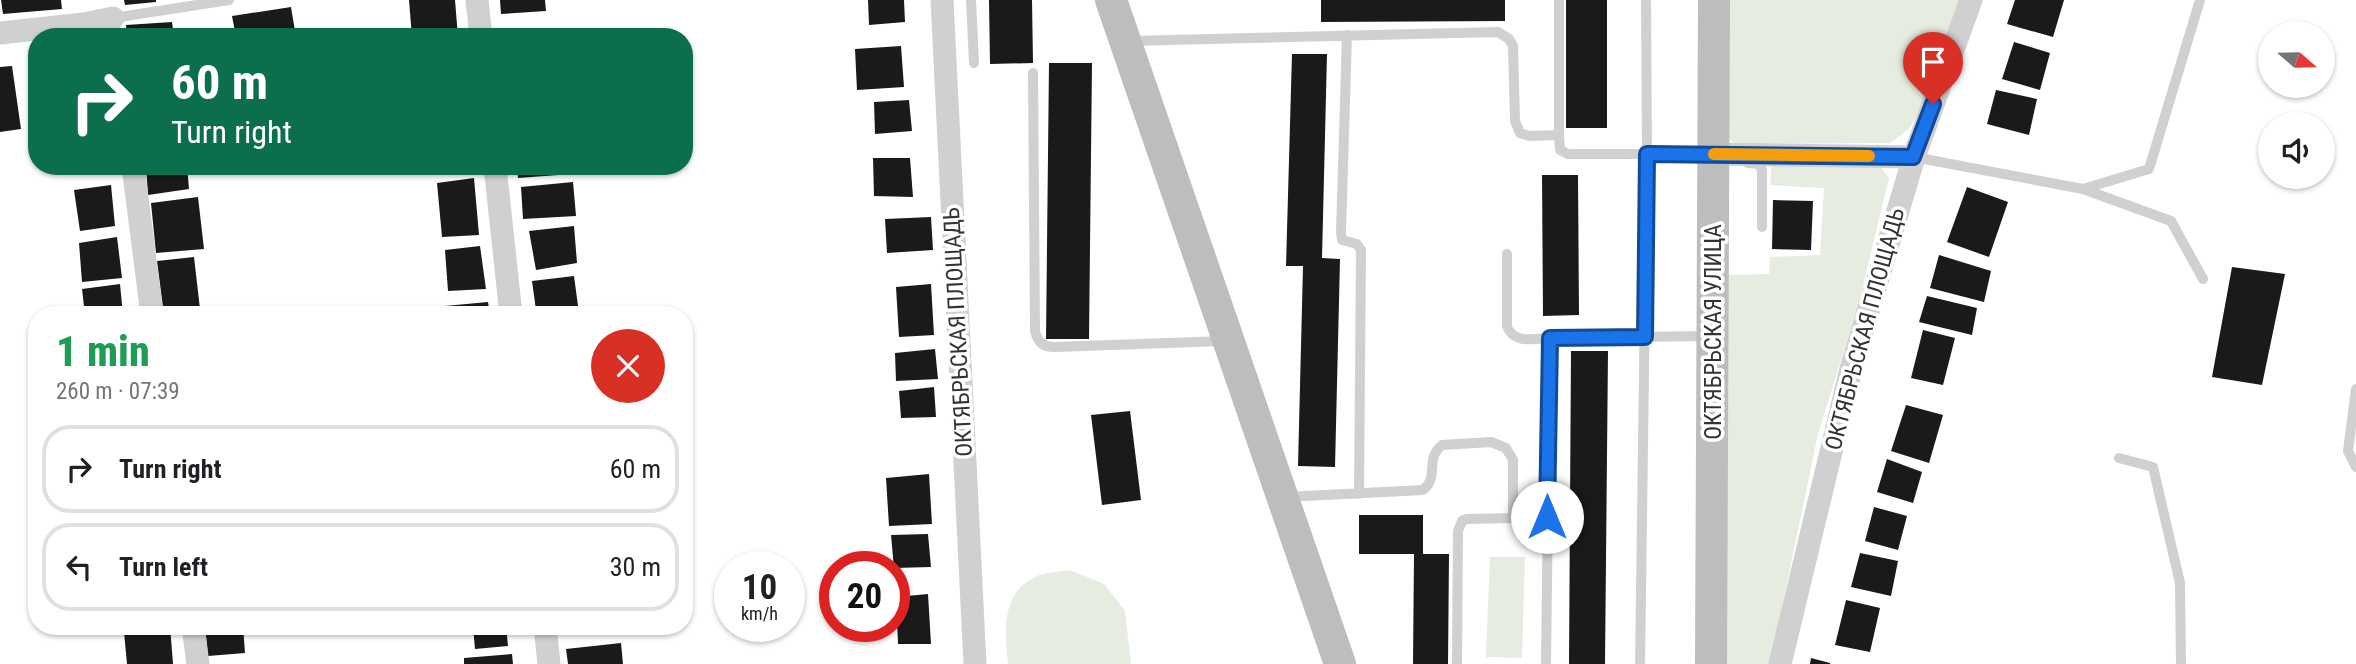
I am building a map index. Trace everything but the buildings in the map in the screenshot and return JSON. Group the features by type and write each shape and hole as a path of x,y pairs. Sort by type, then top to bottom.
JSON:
{"street":[{"path":"477,0 480,28"},
{"name":"ОКТЯБРЬСКАЯ ПЛОЩАДЬ","path":"942,0 975,664"},
{"path":"1111,0 1340,664"},
{"name":"ОКТЯБРЬСКАЯ УЛИЦА","path":"1711,664 1714,0"},
{"name":"ОКТЯБРЬСКАЯ ПЛОЩАДЬ","path":"1780,664 1851,369 1913,157 1971,0"},
{"path":"42,28 113,18"},
{"path":"0,33 28,30"},
{"path":"1714,158 1913,157"},
{"path":"133,175 151,306"},
{"path":"496,175 510,306"},
{"path":"194,635 198,664"},
{"path":"546,635 549,664"}],"lane":[{"path":"113,18 229,0"},
{"path":"971,0 974,64"},
{"path":"1559,0 1560,150 1564,154 1647,154 1754,163 1761,166 1762,226"},
{"path":"1640,664 1647,154 1646,0"},
{"path":"2083,189 2149,169 2200,0"},
{"path":"1126,41 1487,31 1502,34 1511,42 1514,51 1517,129 1529,136 1559,135"},
{"path":"1347,35 1341,236 1344,241 1357,244 1361,250 1359,494"},
{"path":"1033,73 1035,331 1038,340 1055,348 1230,341"},
{"path":"1913,157 2083,189 2171,221 2203,279"},
{"path":"1507,254 1507,326 1509,332 1520,338 1714,336"},
{"path":"1546,664 1550,338"},
{"path":"2356,389 2348,451 2356,467"},
{"path":"1283,497 1423,490 1431,479 1433,454 1442,445 1491,442 1506,448 1513,460 1513,518"},
{"path":"2119,458 2154,467 2180,583 2181,664"},
{"path":"1457,664 1460,526 1467,519 1547,517"}],"shaded area":[{"path":"1727,0 1959,0 1920,112 1908,130 1890,143 1736,144 1726,137"},
{"path":"1772,162 1880,166 1889,178 1859,302 1818,434 1770,664 1726,664 1727,275 1769,274 1770,257 1820,255 1824,188 1770,185"},
{"path":"1490,557 1525,557 1522,658 1486,657"},
{"path":"1070,570 1104,584 1125,611 1131,664 1008,664 1006,626 1016,592 1037,576"}],"slow traffic":[{"path":"1714,154 1869,156"}],"route":[{"path":"1547,517 1550,338 1645,337 1647,154 1913,157 1933,104"}]}
